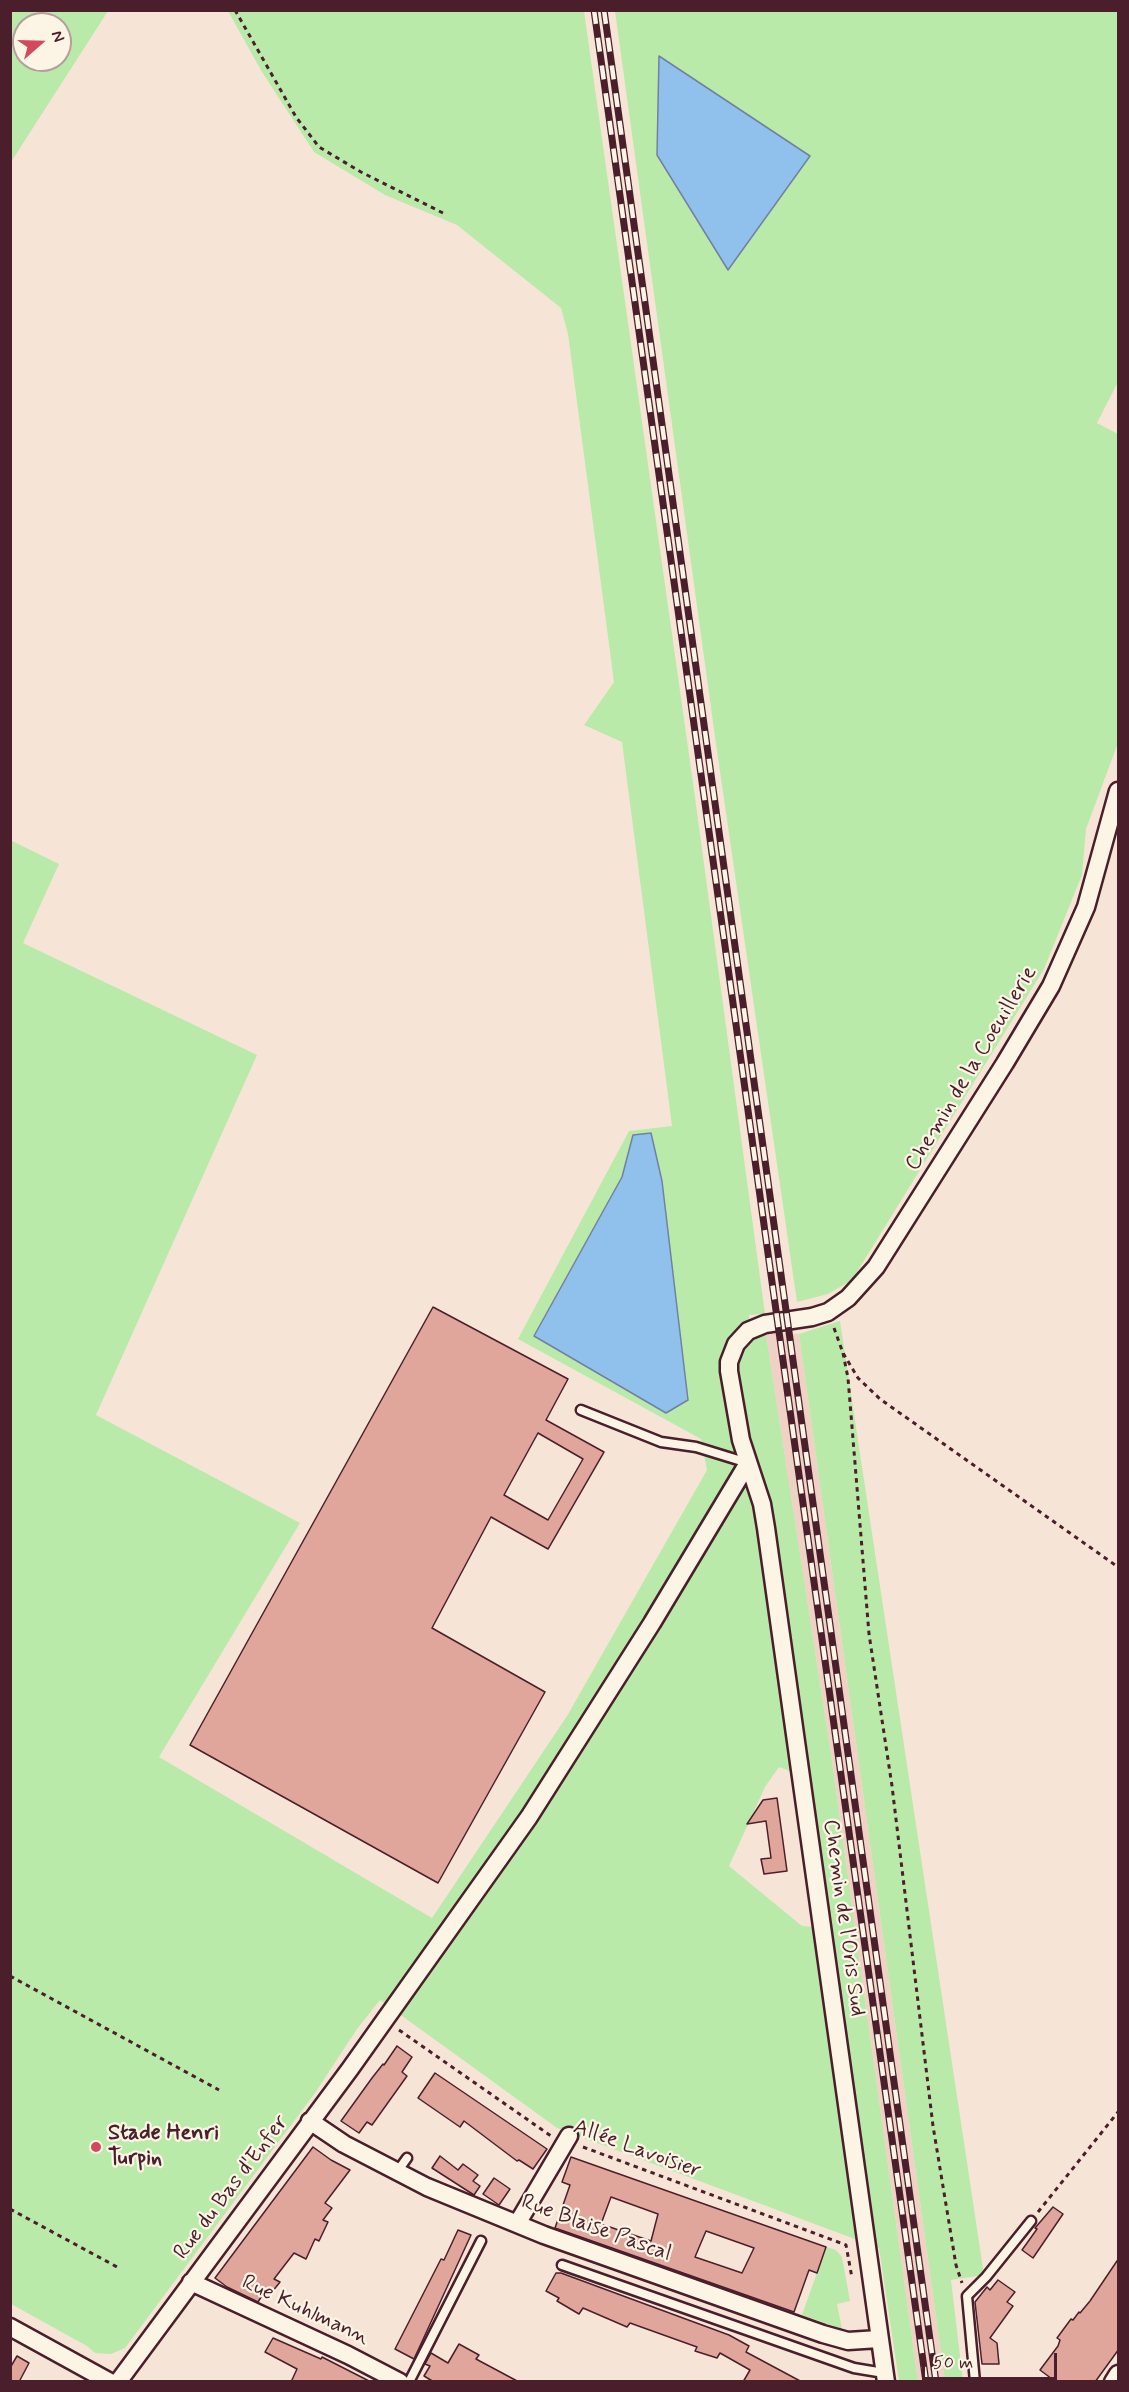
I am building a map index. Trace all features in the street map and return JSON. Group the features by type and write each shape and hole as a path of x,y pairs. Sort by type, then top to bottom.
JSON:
{"street":[{"name":"Chemin de la Coeuillerie","path":"795,1319 828,1312 848,1298 876,1267 1005,1063 1051,986 1086,907 1119,791"},
{"name":"Chemin de l'Oris Sud","path":"795,1319 755,1327 741,1337 732,1353 729,1371 733,1403 748,1463 762,1504 766,1528 885,2377"},
{"name":"Rue du Bas d'Enfer","path":"118,2382 385,2021 546,1792 652,1623 748,1463"},
{"name":"Rue Blaise Pascal","path":"310,2121 344,2144 397,2172 517,2224 823,2334 848,2341 879,2339"},
{"path":"517,2224 567,2138"},
{"name":"Rue Kuhlmann","path":"190,2282 373,2375 400,2382"},
{"path":"10,2327 110,2382"},
{"path":"1113,2382 1119,2374"}],"lane":[{"path":"581,1410 661,1442 696,1447 748,1463"},
{"path":"397,2172 407,2158"},
{"path":"975,2382 967,2296 986,2277 1031,2221"},
{"path":"409,2382 481,2241"},
{"path":"562,2265 885,2377"}],"path":[{"path":"235,10 296,117 319,147 445,214"},
{"path":"828,1312 843,1353 858,1378 880,1399 1119,1567"},
{"path":"843,1353 850,1401 869,1634 892,1786 933,2126 956,2265 967,2296"},
{"path":"10,1976 219,2090"},
{"name":"Allée Lavoisier","path":"385,2021 547,2134 567,2138 846,2245 853,2285 872,2282"},
{"path":"1031,2221 1119,2112"},
{"path":"10,2210 119,2268"}],"shaded area":[{"path":"766,1334 799,1334 945,2381 918,2381 831,1754"}],"green space":[{"path":"10,11 108,11 72,67 72,12 12,12 12,72 69,72 11,162"},
{"path":"228,11 584,11 765,1314 749,1315 749,1335 766,1334 831,1754 918,2381 899,2381 879,2248 557,2128 380,2000 357,2029 315,2093 125,2348 111,2354 95,2353 87,2346 11,2304 10,840 59,864 23,943 257,1055 96,1415 300,1523 159,1757 432,1918 567,1716 707,1470 701,1439 518,1339 629,1131 672,1126 622,742 584,725 614,682 568,334 561,308 457,225 385,195 314,152 262,72","holes":["779,1767 795,1773 814,1927 802,1926 729,1866 765,1787"]},
{"path":"615,11 1118,11 1118,382 1097,423 1118,434 1118,743 1086,829 1082,875 1044,969 852,1280 828,1294 797,1302 716,744"},
{"path":"840,1321 984,2275 951,2280 963,2381 945,2381 799,1334"},
{"path":"826,2247 836,2250 842,2257 850,2301 837,2304 842,2329 802,2315"}],"water":[{"path":"659,56 810,156 728,270 657,155"},
{"path":"651,1133 662,1181 688,1400 666,1413 534,1336 622,1177 633,1135"}],"building":[{"path":"433,1307 568,1379 546,1420 604,1452 548,1549 491,1517 432,1628 545,1692 438,1883 190,1745","holes":["538,1433 583,1459 548,1520 504,1495"]},
{"path":"777,1798 787,1871 764,1874 761,1859 771,1858 766,1821 747,1824 763,1800"},
{"path":"397,2046 412,2057 402,2072 407,2076 372,2125 367,2122 359,2133 341,2121"},
{"path":"435,2073 547,2149 533,2169 517,2161 464,2121 460,2127 418,2098"},
{"path":"313,2147 350,2170 325,2203 332,2208 323,2220 328,2222 319,2241 315,2239 306,2259 294,2253 274,2279 280,2282 268,2297 263,2294 258,2302 227,2287 215,2278"},
{"path":"440,2156 458,2170 463,2164 478,2175 473,2181 480,2186 474,2195 432,2168"},
{"path":"571,2157 826,2247 817,2273 809,2270 794,2312 555,2228 570,2185 562,2182","holes":["611,2197 658,2214 651,2241 601,2224","706,2231 754,2248 742,2273 695,2257"]},
{"path":"494,2178 510,2189 499,2205 483,2194"},
{"path":"1053,2207 1063,2214 1033,2258 1022,2250 1037,2229 1035,2228"},
{"path":"458,2230 471,2235 414,2359 395,2349"},
{"path":"1119,2258 1119,2349 1095,2382 1056,2382 1040,2370 1058,2346 1060,2340 1057,2338 1071,2319 1073,2320 1090,2301"},
{"path":"556,2273 729,2335 749,2346 746,2352 802,2382 743,2382 750,2370 720,2353 717,2358 695,2351 697,2347 630,2323 627,2327 583,2308 579,2314 557,2301 559,2298 546,2291"},
{"path":"998,2280 1015,2292 1007,2302 1013,2306 990,2338 997,2343 999,2364 982,2364 975,2302 987,2287 990,2290"},
{"path":"273,2338 321,2359 322,2357 371,2382 291,2382 297,2369 265,2352"},
{"path":"459,2344 479,2355 476,2359 519,2382 434,2382 424,2376 430,2366 425,2364 431,2353 448,2363"},
{"path":"17,2356 29,2363 19,2382 10,2382 10,2368"}],"railway":[{"path":"594,10 926,2382"},
{"path":"604,10 936,2382"}],"place":[{"name":"Stade Henri Turpin","path":"96,2147"}]}
